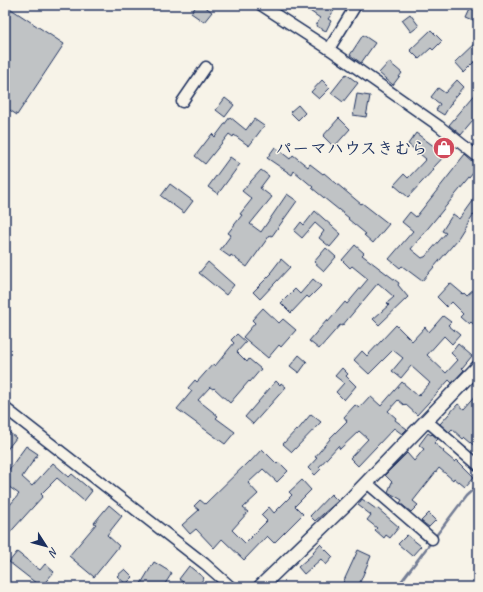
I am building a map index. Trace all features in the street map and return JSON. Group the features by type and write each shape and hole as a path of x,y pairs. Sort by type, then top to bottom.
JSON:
{"street":[{"path":"261,5 329,49 439,126 478,157"},
{"path":"329,49 356,5"},
{"path":"182,102 206,67"},
{"path":"260,587 366,483 478,368"},
{"path":"5,408 205,564 232,587"},
{"path":"427,421 478,466"},
{"path":"366,483 432,539"}],"building":[{"path":"5,5 64,44 17,115 5,107"},
{"path":"197,5 203,5 212,12 204,22 191,13"},
{"path":"301,5 338,5 328,19 331,21 326,31 316,26 320,18"},
{"path":"472,5 478,5 478,23 466,18"},
{"path":"410,14 419,26 411,32 402,20"},
{"path":"431,30 442,41 433,50 431,48 419,59 410,50"},
{"path":"363,35 375,43 361,63 350,55"},
{"path":"478,40 478,58 464,72 455,62"},
{"path":"389,62 402,73 393,85 379,73"},
{"path":"346,74 358,83 343,102 331,93"},
{"path":"322,80 330,88 319,99 311,92"},
{"path":"457,80 464,87 451,102 444,115 436,110 440,104 431,97 438,88 445,93"},
{"path":"478,91 478,115 461,135 449,125"},
{"path":"357,94 370,96 366,117 353,115"},
{"path":"225,98 234,105 225,117 216,110"},
{"path":"298,105 305,113 298,120 290,112"},
{"path":"230,117 246,130 254,119 264,126 249,146 234,135 233,137 229,134 205,164 195,156 212,134 215,137"},
{"path":"339,118 350,129 334,147 323,136"},
{"path":"416,133 435,147 443,140 452,148 408,197 394,185 404,174 408,178 426,159 408,144"},
{"path":"275,147 290,159 293,155 308,167 310,164 323,174 324,173 361,204 362,203 389,224 373,243 364,235 366,234 348,219 349,218 312,188 313,187 294,171 292,175 267,158"},
{"path":"465,155 478,167 411,249 422,258 425,257 446,233 442,231 453,214 460,219 478,194 478,218 473,215 458,239 422,281 402,266 400,268 389,259 413,231 402,222 410,212 416,217"},
{"path":"230,157 240,164 218,194 208,187"},
{"path":"261,170 269,176 260,188 272,197 250,224 261,232 287,194 297,201 272,236 270,235 247,267 231,255 230,257 220,250 231,235 228,233 252,199 242,191"},
{"path":"170,184 193,201 184,213 161,196"},
{"path":"315,211 341,234 330,247 319,238 324,231 315,223 302,238 294,231 301,222 304,225"},
{"path":"355,245 364,253 362,255 399,283 398,285 408,297 379,325 373,319 389,305 387,303 394,297 378,283 342,326 340,325 319,349 309,341 345,302 347,304 368,279 352,266 350,268 342,260"},
{"path":"326,248 336,257 324,271 314,262"},
{"path":"281,259 290,267 260,299 253,292 272,273 271,272"},
{"path":"208,262 234,285 226,295 199,273"},
{"path":"313,279 321,286 309,298 307,296 291,313 281,303 295,289 300,294"},
{"path":"450,283 467,296 478,286 478,328 471,322 469,324 460,316 463,313 452,302 447,307 437,297"},
{"path":"263,308 279,323 283,319 296,330 281,347 279,345 268,358 243,337 255,323 252,320"},
{"path":"443,316 451,322 448,325 460,335 452,344 444,336 427,355 446,373 458,360 451,353 458,344 472,356 462,368 464,370 452,383 449,380 417,415 398,400 388,411 396,418 395,420 407,429 402,434 394,428 358,466 350,458 368,439 359,431 340,449 338,446 319,467 321,469 315,475 308,468 317,458 315,457 330,438 347,421 344,417 355,405 359,408 370,396 381,406 402,382 418,396 430,383 411,366 401,378 392,371 403,358 393,350 369,374 354,360 362,351 367,356 396,325 412,341 425,327 429,332"},
{"path":"237,334 246,342 237,352 247,362 249,359 261,369 230,403 214,388 213,389 210,387 198,400 218,416 216,418 235,432 225,444 177,409 192,391 188,388 195,380 197,382 213,364 215,366 234,343 231,340"},
{"path":"299,355 307,362 299,373 290,366"},
{"path":"342,368 348,374 346,376 356,386 344,400 336,392 344,383 335,376"},
{"path":"276,381 280,385 281,383 286,387 253,424 245,417"},
{"path":"478,393 478,448 465,437 463,439 452,429 449,432 440,424 458,404 464,409"},
{"path":"311,414 321,422 292,452 283,444 296,430 297,431"},
{"path":"5,429 16,438 5,452"},
{"path":"428,433 431,435 432,434 438,439 434,443 444,451 443,452 455,462 457,460 474,477 465,487 454,478 453,480 439,468 413,501 418,505 411,512 400,503 402,500 388,492 392,482 385,475 407,453 414,461 424,449 419,445"},
{"path":"26,446 38,454 22,477 32,486 53,463 69,477 72,474 92,491 84,501 57,478 41,494 43,496 5,538 5,511 19,494 5,484 5,475"},
{"path":"262,449 277,464 279,462 288,471 277,482 263,469 248,483 258,494 243,508 248,512 232,530 245,543 267,521 261,515 269,507 274,513 292,495 289,492 302,480 311,490 295,506 303,514 274,543 267,536 244,560 222,539 214,548 196,529 190,534 182,525 199,510 194,506 200,500 205,504"},
{"path":"331,494 338,501 315,521 310,516"},
{"path":"362,499 376,509 377,508 399,527 390,538 386,535 384,538 375,530 377,528 367,520 371,515 358,505"},
{"path":"109,505 122,516 107,535 119,546 94,577 69,556 96,524 94,523"},
{"path":"429,513 436,520 429,527 421,521"},
{"path":"407,535 421,546 412,556 398,544"},
{"path":"320,544 333,557 326,565 321,559 304,574 298,567 314,553 313,552"},
{"path":"358,550 371,556 358,587 341,587"},
{"path":"17,552 40,570 45,564 54,572 41,587 9,562"},
{"path":"154,562 172,573 163,587 139,587"},
{"path":"189,566 204,578 197,587 178,587 183,582 179,579"},
{"path":"125,569 133,577 126,584 117,576"}],"waterway":[{"path":"435,537 466,496 478,485"},
{"path":"397,587 432,541"}],"place":[{"name":"パーマハウスきむら","path":"444,148"}]}
